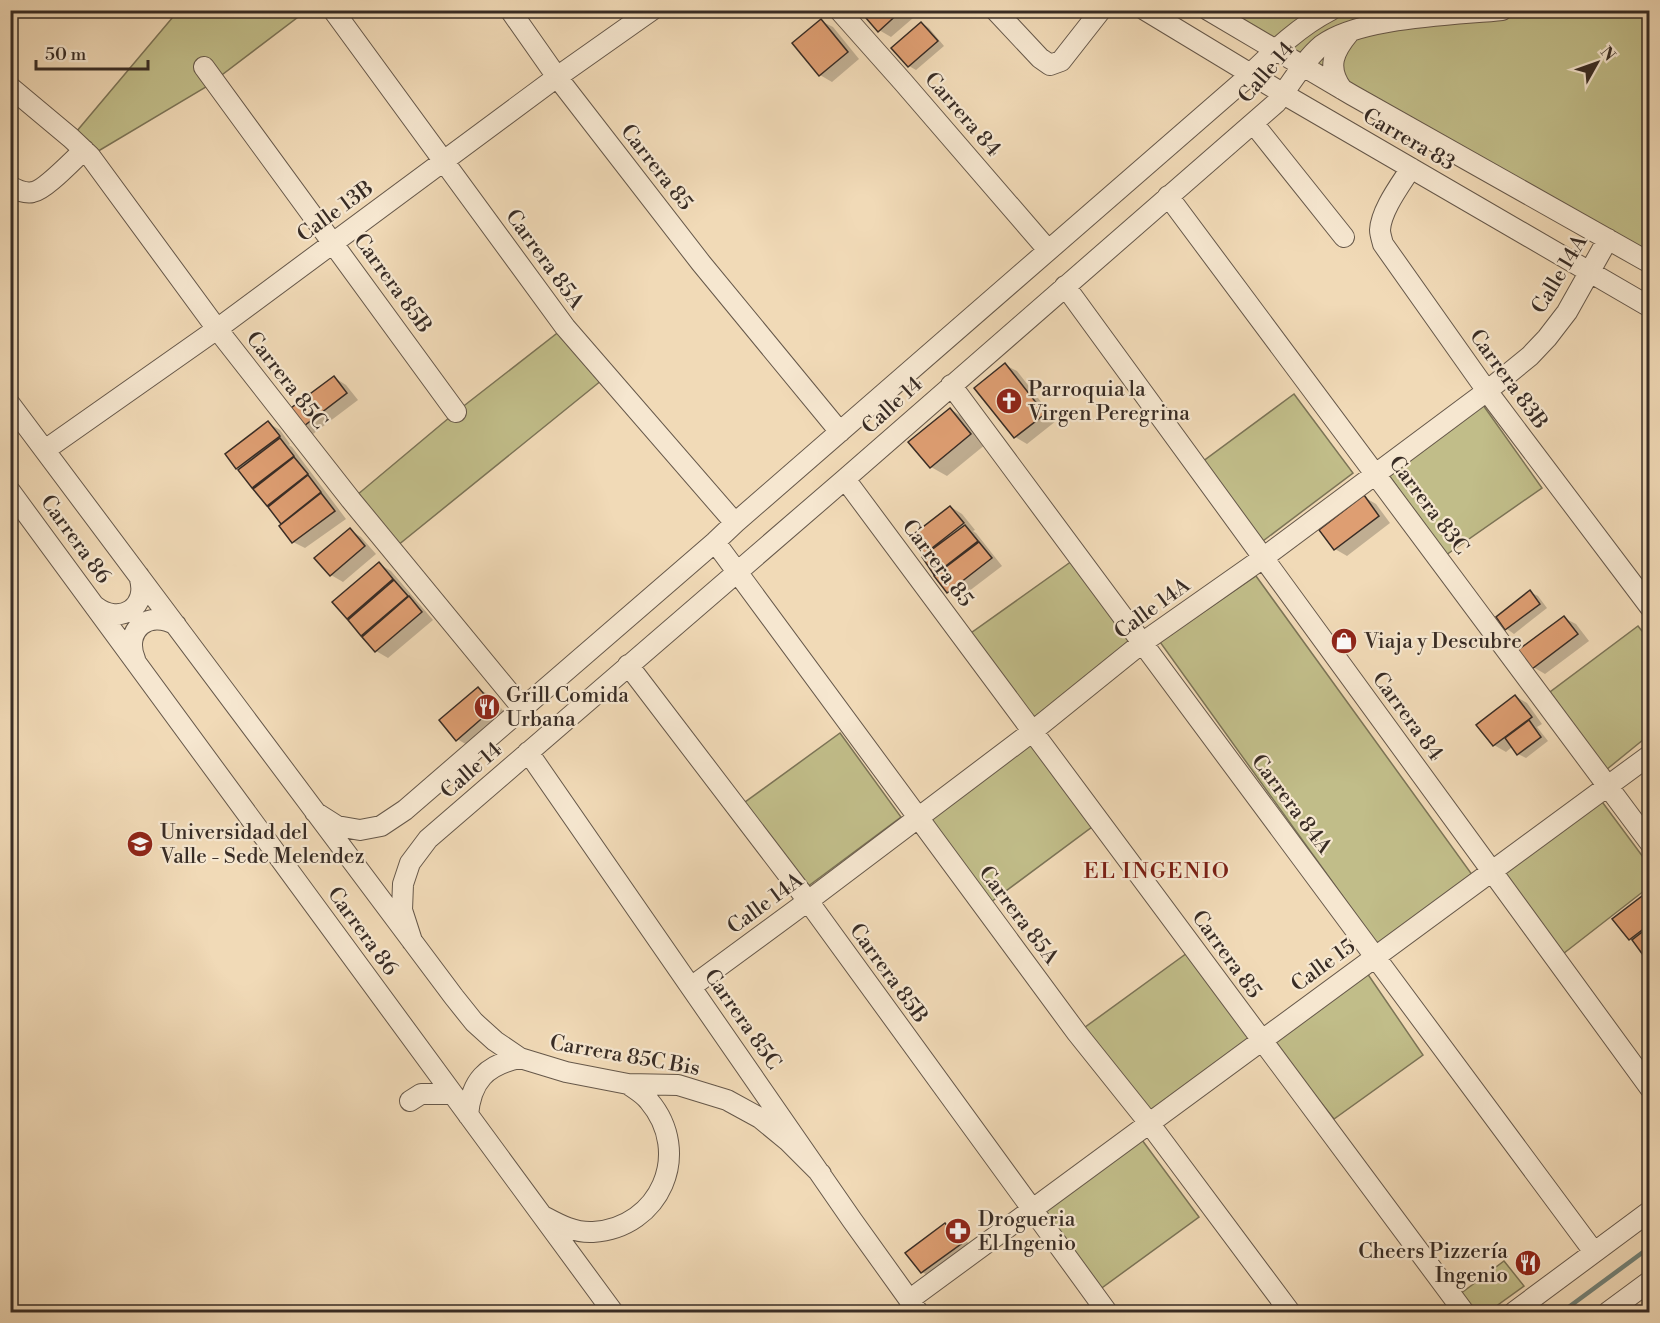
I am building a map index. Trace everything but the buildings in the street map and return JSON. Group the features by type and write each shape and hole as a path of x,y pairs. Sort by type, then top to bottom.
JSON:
{"street":[{"name":"Carrera 85A","path":"333,10 565,327 735,523"},
{"name":"Carrera 85","path":"510,10 557,77 700,263 840,432"},
{"name":"Calle 13B","path":"45,450 217,329 557,77 652,10"},
{"name":"Carrera 84","path":"839,10 1048,250"},
{"path":"995,10 1040,58 1050,65 1061,62 1101,10"},
{"name":"Carrera 83","path":"1145,10 1283,94 1650,307"},
{"name":"Carrera 83","path":"1208,10 1342,89 1650,262"},
{"name":"Calle 14","path":"315,812 337,826 360,830 381,826 405,810 1251,74 1298,30 1331,10"},
{"name":"Calle 14","path":"412,941 402,910 403,884 410,863 428,839 1276,103 1321,46 1338,36 1379,24 1502,10"},
{"path":"1342,89 1336,78 1333,60 1337,48 1350,32"},
{"name":"Carrera 85B","path":"204,67 456,412"},
{"name":"Carrera 85C","path":"10,87 90,156 217,329 357,509 523,709"},
{"path":"1253,123 1344,237"},
{"path":"11,187 25,192 34,192 43,188 84,150"},
{"name":"Carrera 83B","path":"1411,168 1384,217 1380,231 1383,244 1487,391 1650,607"},
{"name":"Carrera 83C","path":"1168,196 1650,843"},
{"name":"Calle 14A","path":"691,987 808,902 1033,731 1142,643 1263,558 1487,391 1530,356 1567,312 1608,239"},
{"name":"Carrera 84","path":"1065,286 1650,1088"},
{"name":"Carrera 84A","path":"951,385 1594,1252"},
{"name":"Carrera 86","path":"10,404 454,997"},
{"name":"Carrera 85","path":"845,479 1464,1312"},
{"name":"Carrera 86","path":"10,490 613,1312"},
{"name":"Carrera 85A","path":"715,542 1070,1024 1149,1123 1290,1312"},
{"path":"95,606 104,613 115,615 126,613 135,606 141,596 142,585 138,574"},
{"path":"136,662 132,653 132,643 134,634 140,626 158,618 176,625"},
{"name":"Carrera 85B","path":"628,665 808,902 1107,1312"},
{"name":"Carrera 85C","path":"528,752 914,1306"},
{"name":"Calle 15","path":"914,1306 1031,1210 1650,754"},
{"name":"Carrera 85C Bis","path":"454,997 488,1035 520,1058 566,1072 628,1084 678,1085 727,1100 759,1118 788,1141 821,1174"},
{"path":"468,1115 470,1098 476,1083 488,1070 503,1062 520,1058"},
{"path":"431,1064 415,1098 452,1094"},
{"path":"542,1215 565,1228 591,1233 616,1228 640,1216 657,1197 668,1173 670,1147 663,1122 649,1100 628,1084"},
{"path":"1514,1312 1650,1211"},
{"path":"1608,1312 1631,1306 1650,1281"}],"shaded area":[{"path":"178,11 306,11 206,87 90,156 71,138"},
{"path":"1208,11 1649,11 1649,263"},
{"path":"565,327 607,376 392,550 351,500 456,412"},
{"path":"1294,394 1353,473 1259,544 1202,462"},
{"path":"1483,405 1542,488 1446,555 1388,474"},
{"path":"1072,561 1134,645 1033,718 971,633"},
{"path":"1256,576 1473,876 1380,948 1160,642"},
{"path":"1638,626 1649,640 1649,735 1606,770 1550,692"},
{"path":"1033,731 1100,821 983,908 917,817"},
{"path":"840,733 901,817 803,890 741,805"},
{"path":"1600,799 1649,865 1649,887 1559,957 1500,878"},
{"path":"1194,948 1261,1041 1149,1123 1077,1033"},
{"path":"1367,973 1423,1055 1334,1119 1272,1041"},
{"path":"1142,1140 1199,1217 1099,1290 1043,1212"},
{"path":"1504,1261 1524,1286 1488,1312 1476,1312 1460,1294"}],"waterway":[{"path":"1562,1312 1650,1247"}],"place":[{"name":"Parroquia la Virgen Peregrina","path":"1009,401"},
{"name":"Viaja y Descubre","path":"1344,641"},
{"name":"Grill Comida Urbana","path":"487,707"},
{"name":"Universidad del Valle - Sede Melendez","path":"140,844"},
{"name":"Drogueria El Ingenio","path":"958,1231"},
{"name":"Cheers Pizzería Ingenio","path":"1528,1263"}],"district":[{"name":"EL INGENIO","path":"1157,870"}]}
